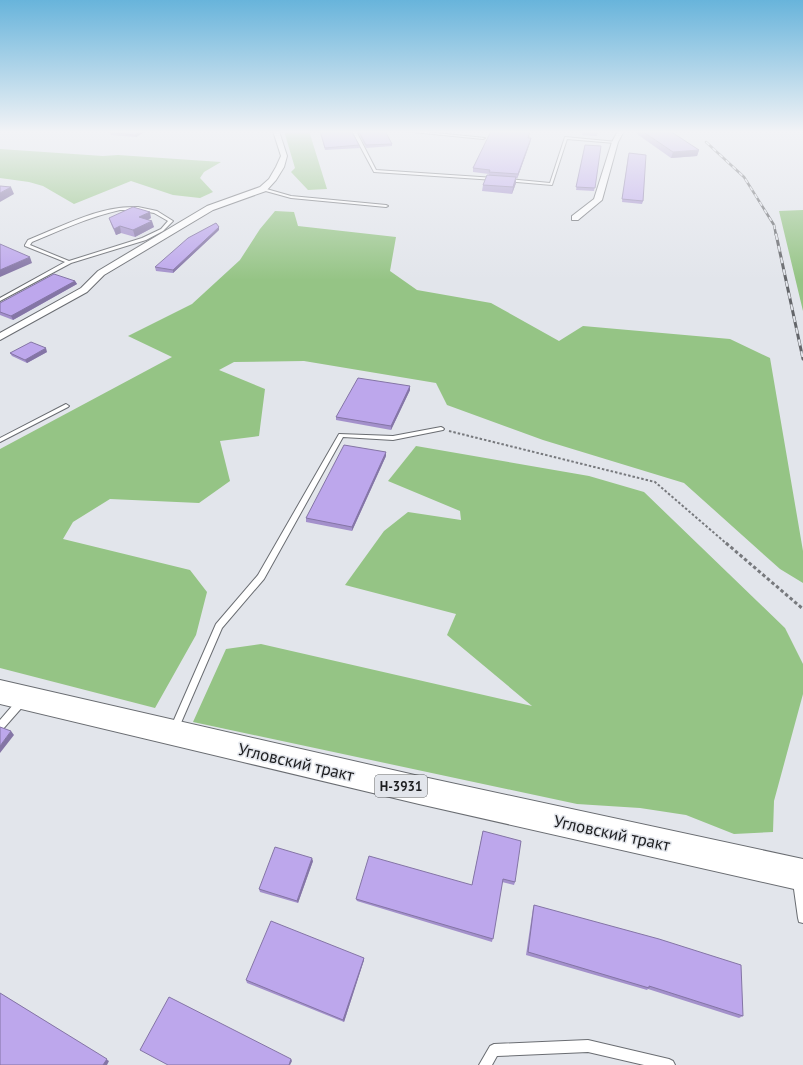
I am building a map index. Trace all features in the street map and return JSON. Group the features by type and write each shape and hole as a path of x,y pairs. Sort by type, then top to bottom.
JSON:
{"highway":[{"name":"Угловский тракт","path":"12,695 419,790 800,874"}],"street":[{"path":"0,337 84,290 101,273 210,208 264,189 271,181"},
{"path":"575,218 598,200 604,181"}],"lane":[{"path":"512,181 550,184 551,181"},
{"path":"264,189 291,196 386,206"},
{"path":"0,300 69,262 144,239 162,230 171,221 164,215 146,208 132,208 103,212 30,241 27,245 69,262"},
{"path":"0,440 66,406"},
{"path":"173,733 219,626 261,577 341,435 393,438 440,429"},
{"path":"0,726 12,695"},
{"path":"800,874 803,918"},
{"path":"485,1065 494,1050 588,1046 669,1065"}],"path":[{"path":"440,429 656,482 803,609"}],"green space":[{"path":"20,181 203,181 213,192 200,198 173,195 131,181 74,204 43,186"},
{"path":"299,181 324,181 327,189 308,190"},
{"path":"803,210 803,311 779,211"},
{"path":"275,211 294,212 298,226 396,237 390,271 417,290 491,303 559,341 583,326 730,339 770,358 803,551 803,583 780,569 684,483 543,440 447,405 436,383 304,361 234,362 219,370 265,389 259,436 220,441 230,481 199,503 110,499 73,522 63,539 190,570 207,592 196,635 155,708 0,668 0,449 172,357 128,336 192,304 240,260 260,229"},
{"path":"416,446 589,476 644,492 785,628 803,664 803,694 774,801 773,832 734,834 686,815 640,808 577,804 193,722 226,649 261,644 532,706 447,635 456,614 345,585 384,531 408,512 461,520 460,511 388,481"}],"building":[{"path":"485,181 515,181 513,187 483,185"},
{"path":"577,181 596,181 595,188 576,187"},
{"path":"625,181 644,181 643,201 622,199"},
{"path":"0,186 11,187 0,193"},
{"path":"133,207 150,212 139,217 152,221 133,230 120,226 114,229 109,218"},
{"path":"216,223 219,227 173,270 155,267 188,238"},
{"path":"0,244 30,257 0,270"},
{"path":"54,274 75,281 11,316 0,312 0,303"},
{"path":"31,342 46,348 25,360 10,353"},
{"path":"358,378 410,386 391,426 336,417"},
{"path":"344,445 386,452 352,527 306,518"},
{"path":"0,727 11,731 0,746"},
{"path":"483,831 521,841 515,882 503,879 493,939 356,899 369,856 472,885"},
{"path":"275,847 312,858 297,901 259,889"},
{"path":"534,905 659,939 741,965 743,1016 649,986 649,988 528,952"},
{"path":"271,921 364,958 343,1020 246,980"},
{"path":"0,993 107,1059 103,1065 0,1065"},
{"path":"169,997 291,1059 289,1065 168,1065 140,1050"}],"railway":[{"path":"746,181 774,225 776,235"},
{"path":"776,234 803,359"}]}
